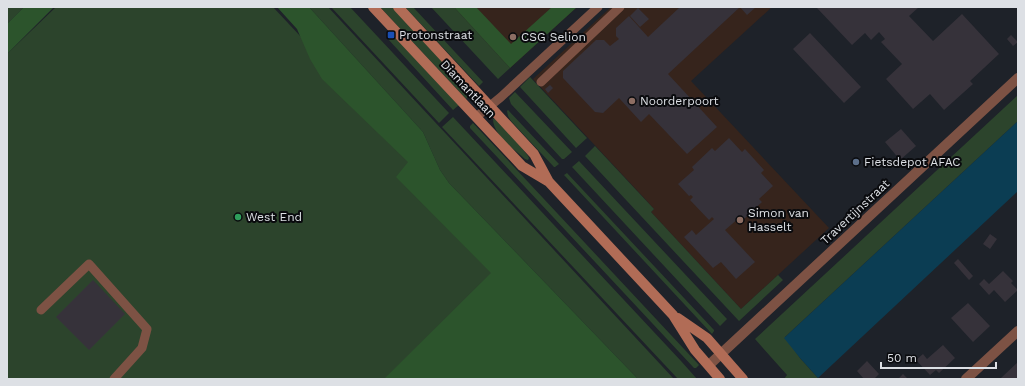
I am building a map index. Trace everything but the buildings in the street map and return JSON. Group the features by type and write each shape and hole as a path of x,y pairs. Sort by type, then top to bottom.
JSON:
{"street":[{"name":"Diamantlaan","path":"373,7 522,166 549,182"},
{"name":"Diamantlaan","path":"398,7 534,154 549,182 673,315 695,350 720,379"},
{"name":"Travertijnstraat","path":"709,365 1018,78"},
{"name":"Diamantlaan","path":"673,315 707,338 743,379"},
{"path":"966,379 1018,331"}],"lane":[{"path":"476,117 490,106 598,7"},
{"path":"541,82 620,7"},
{"path":"41,310 89,264 147,329 142,348 114,379"}],"shaded area":[{"name":"CSG Selion","path":"454,7 577,7 510,68"},
{"path":"611,7 772,7 691,81 829,228 741,309 651,212 654,209 646,200 533,79"}],"green space":[{"path":"7,7 24,7 7,24"},
{"path":"24,7 54,7 7,54 7,24"},
{"name":"West End","path":"56,7 273,7 621,379 7,379 7,54"},
{"path":"277,7 309,7 423,132 440,170 449,183 638,379 384,379 491,273 396,177 408,162 322,79 310,59 297,29"},
{"path":"309,7 328,7 674,379 638,379 449,183 440,170 423,132"},
{"path":"331,7 350,7 449,113 439,123"},
{"path":"380,7 393,7 472,92 466,99"},
{"path":"405,7 413,7 483,82 479,86"},
{"path":"431,7 454,7 510,68 498,79"},
{"name":"CSG Selion","path":"454,7 476,7 511,44 552,7 577,7 510,68"},
{"path":"393,35 459,105 453,110 388,39"},
{"path":"530,77 587,138 576,148 520,87"},
{"path":"515,92 572,152 564,159 562,159 511,104 509,98"},
{"path":"1018,95 1018,121 785,337 800,358 818,378 784,379 787,375 755,339"},
{"path":"508,110 559,164 554,167 511,121 508,116"},
{"path":"453,117 697,379 678,379 442,127"},
{"path":"493,119 495,119 517,142 528,156 528,160 505,142 497,131"},
{"path":"473,123 699,365 696,368 694,368 470,128"},
{"path":"595,146 654,209 651,212 741,309 778,275 783,280 739,321 585,156"},
{"path":"579,161 727,319 720,326 572,167"},
{"path":"567,173 714,330 712,334 564,175"}],"water":[{"path":"1018,121 1018,191 818,378 784,338"}],"place":[{"name":"Protonstraat","path":"391,35"},
{"name":"CSG Selion","path":"513,37"},
{"name":"Noorderpoort","path":"632,101"},
{"name":"Fietsdepot AFAC","path":"856,162"},
{"name":"West End","path":"238,217"},
{"name":"Simon van Hasselt","path":"740,220"}]}
